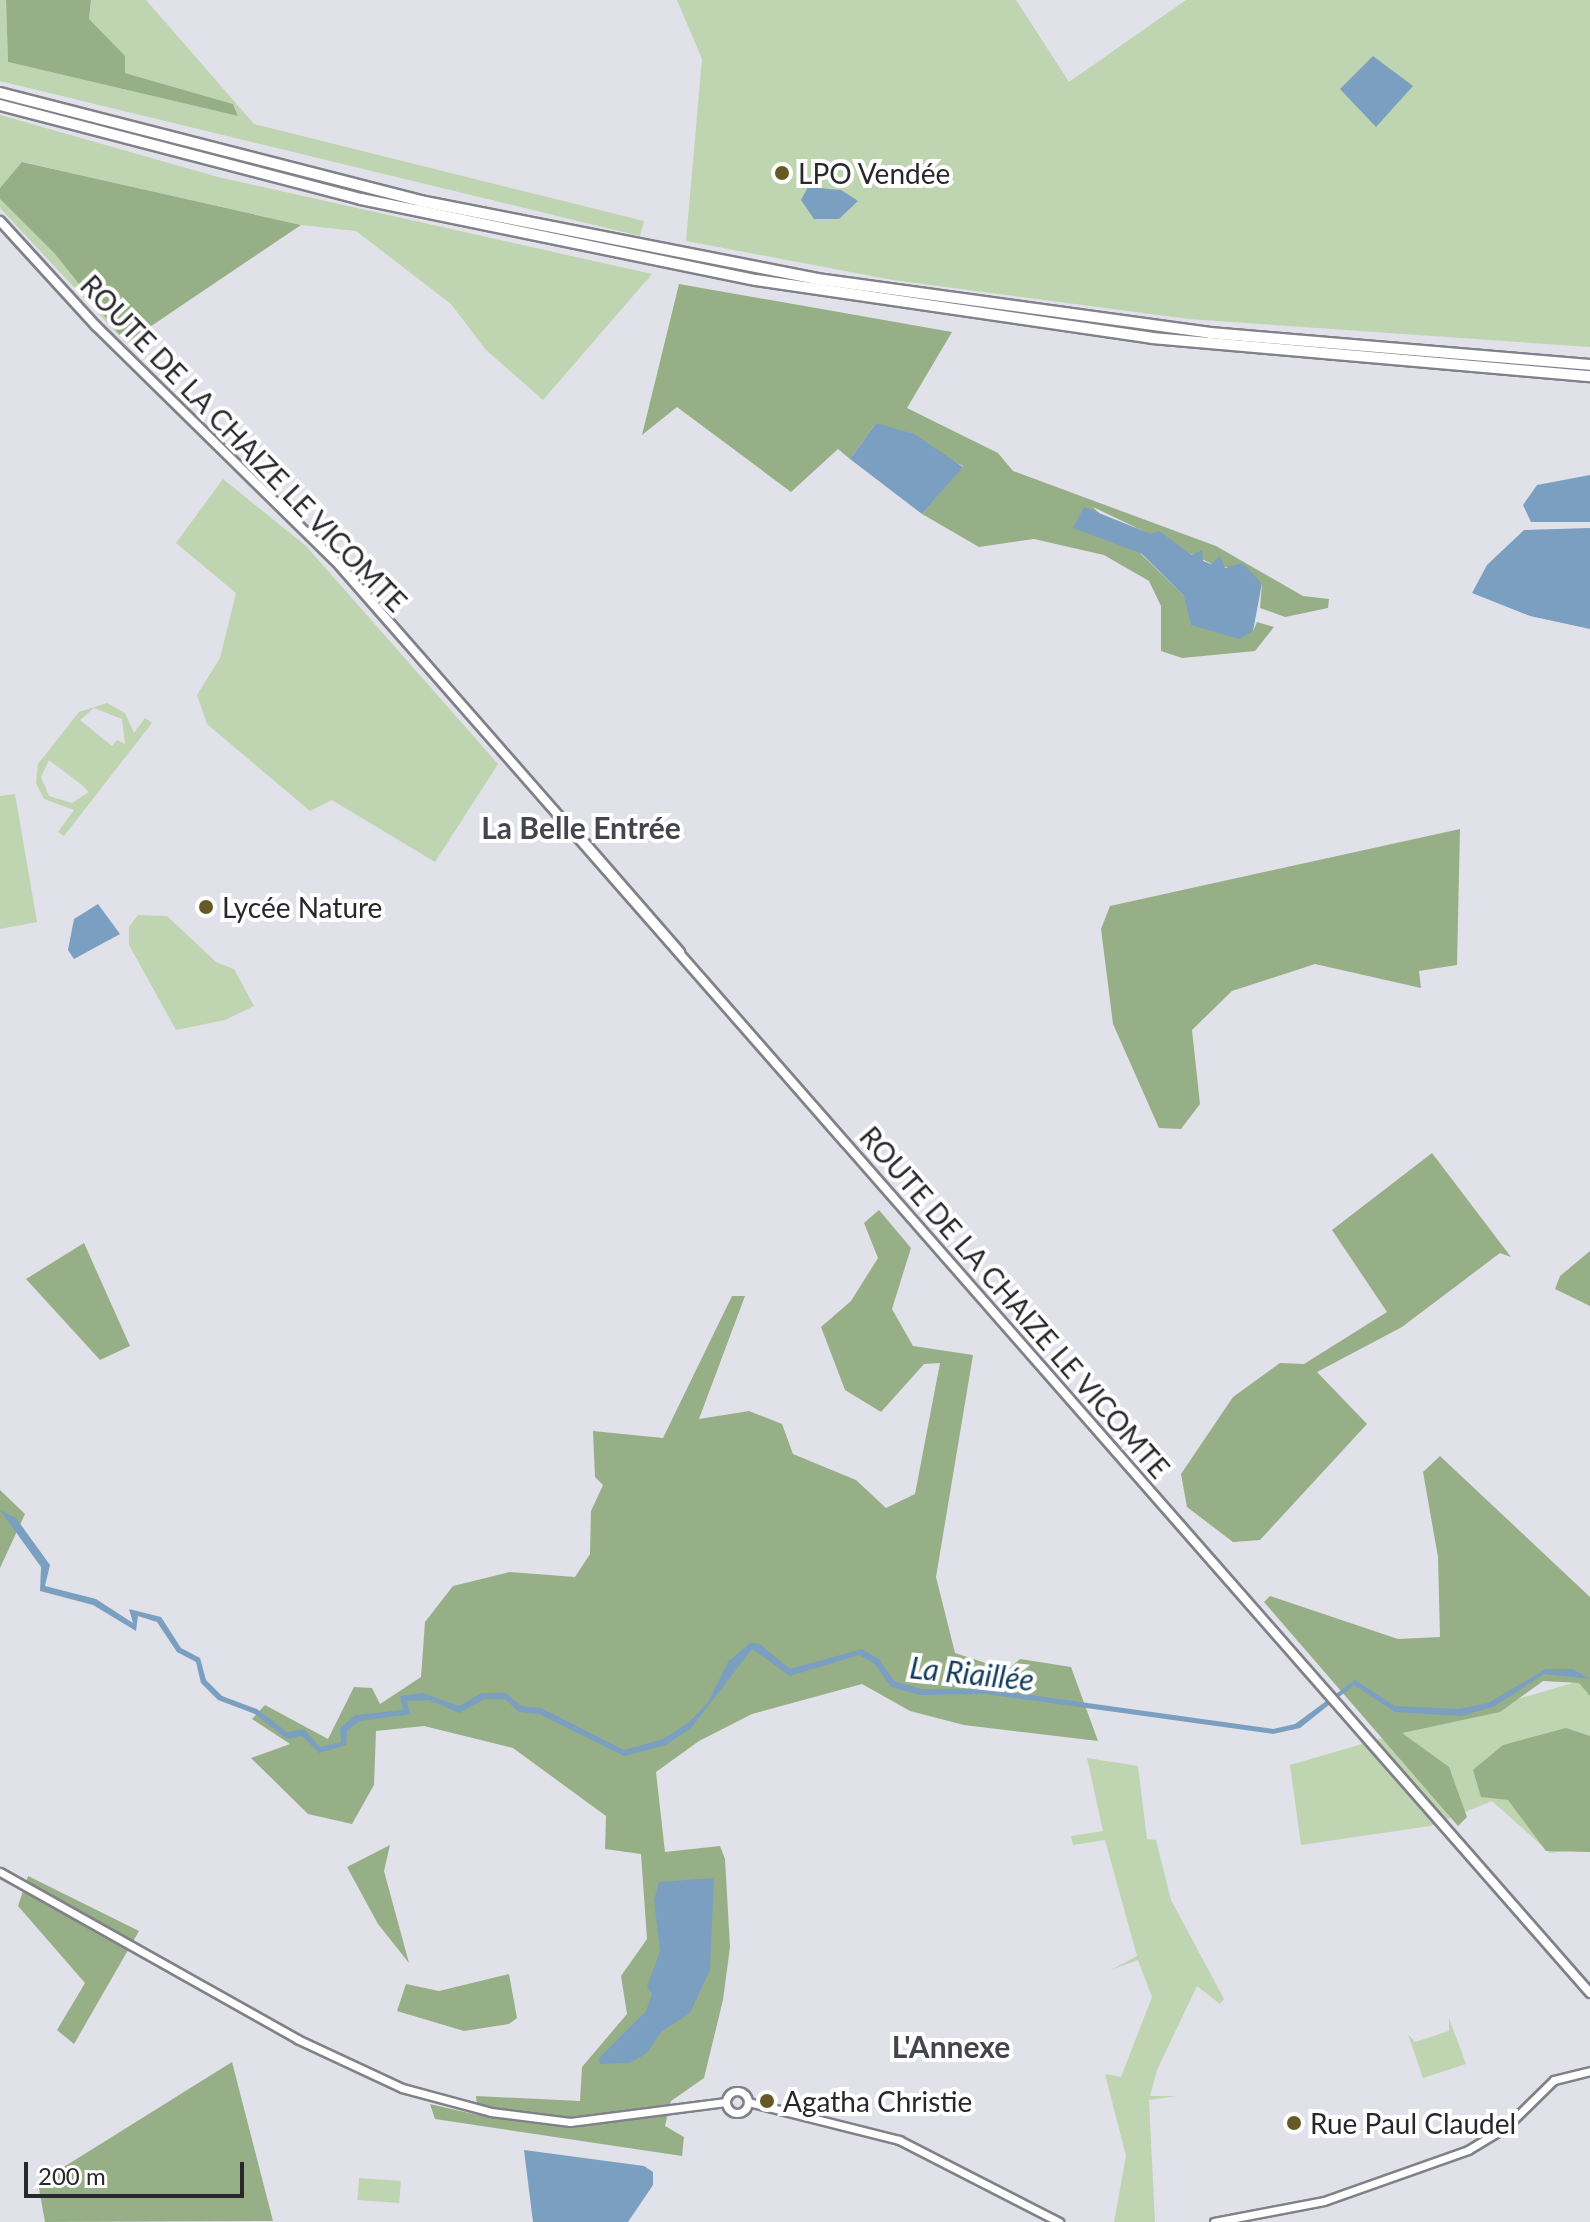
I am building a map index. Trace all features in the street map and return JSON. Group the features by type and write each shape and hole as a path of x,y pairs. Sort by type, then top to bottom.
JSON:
{"highway":[{"path":"0,93 392,195 817,279 1210,333 1590,365"},
{"path":"0,105 418,212 785,285 1166,339 1590,376"}],"main road":[{"name":"ROUTE DE LA CHAIZE LE VICOMTE","path":"0,221 107,338 317,541 1590,1993"}],"street":[{"path":"0,1872 297,2039 402,2088 491,2112 570,2122 726,2102 739,2091 748,2102 899,2140 1059,2222"},
{"path":"1214,2222 1324,2201 1468,2150 1506,2127 1554,2080 1590,2071"},
{"path":"726,2102 738,2113 748,2102"}],"green space":[{"path":"0,0 6,0 8,62 238,116 233,104 125,73 89,19 91,0 146,0 254,124 644,221 640,236 0,81"},
{"path":"6,0 91,0 89,19 125,56 125,73 233,104 238,116 8,62"},
{"path":"677,0 1016,0 1069,82 1186,0 1590,0 1590,347 1189,319 893,280 686,241 702,59"},
{"path":"0,115 218,177 652,274 543,400 486,350 451,304 356,231 301,225 23,162 0,188"},
{"path":"22,162 301,225 126,343 55,254 0,199 0,188"},
{"path":"0,199 55,254 126,343 0,208"},
{"path":"679,284 952,332 907,408 998,453 1013,471 1216,546 1303,596 1329,599 1328,608 1285,617 1260,608 1262,583 1247,572 1212,564 1093,507 1184,596 1253,631 1257,622 1274,627 1255,651 1182,658 1161,651 1161,606 1149,581 1104,555 1034,539 979,547 922,514 963,466 876,423 850,459 838,449 791,492 677,407 642,435"},
{"path":"223,479 306,546 498,764 435,862 332,800 310,811 207,724 197,695 220,658 236,593 176,543"},
{"path":"107,703 125,713 134,733 145,718 152,723 64,836 58,832 74,810 44,799 36,783 38,764 79,712","holes":["94,708 122,719 125,744 117,740 112,746 80,720","49,760 82,785 89,792 72,803 49,796 41,777"]},
{"path":"15,794 37,922 0,929 0,796"},
{"path":"1460,829 1457,965 1419,971 1421,988 1315,964 1232,991 1192,1030 1200,1104 1181,1129 1159,1128 1113,1024 1101,929 1110,906"},
{"path":"138,915 167,916 216,962 234,969 254,1006 225,1020 176,1030 129,945 129,927"},
{"path":"1432,1153 1511,1257 1500,1253 1402,1327 1317,1372 1367,1424 1260,1540 1233,1542 1187,1507 1181,1474 1233,1397 1280,1363 1304,1364 1387,1312 1332,1230"},
{"path":"879,1210 911,1248 892,1309 913,1346 973,1355 936,1577 955,1653 1007,1670 1020,1659 1071,1667 1098,1741 964,1725 910,1711 862,1684 752,1714 699,1741 656,1772 665,1852 720,1846 725,1859 730,1947 723,2000 704,2078 671,2101 665,2126 684,2137 682,2156 435,2119 430,2104 478,2115 476,2096 580,2101 582,2067 627,2014 621,1976 647,1939 641,1854 605,1849 606,1816 513,1748 424,1726 376,1731 374,1785 352,1824 308,1814 251,1758 290,1744 252,1719 265,1705 328,1739 354,1687 372,1688 380,1704 421,1677 425,1622 453,1586 510,1572 575,1577 590,1554 591,1511 603,1485 595,1477 593,1431 663,1438 732,1296 745,1296 699,1419 749,1411 782,1424 793,1454 856,1480 886,1508 915,1494 940,1363 924,1364 881,1412 845,1390 821,1327 851,1301 878,1258 864,1223"},
{"path":"84,1243 130,1346 100,1360 26,1279"},
{"path":"1590,1251 1590,1306 1555,1289 1560,1276"},
{"path":"1440,1456 1590,1597 1590,1696 1579,1683 1543,1681 1500,1712 1402,1733 1449,1767 1467,1817 1458,1826 1264,1602 1270,1596 1398,1639 1440,1637 1438,1557 1423,1472"},
{"path":"0,1490 25,1514 0,1568"},
{"path":"1590,1678 1590,1848 1550,1853 1492,1801 1430,1826 1301,1845 1290,1765"},
{"path":"1566,1728 1590,1736 1590,1852 1546,1851 1508,1800 1481,1797 1473,1770 1503,1745"},
{"path":"1087,1758 1138,1766 1147,1839 1156,1840 1171,1900 1224,1999 1220,2004 1197,1986 1157,2070 1150,2096 1177,2096 1149,2100 1155,2222 1114,2222 1126,2156 1105,2074 1121,2077 1152,1997 1138,1960 1111,1970 1137,1956 1105,1840 1073,1845 1071,1836 1103,1831"},
{"path":"390,1845 384,1871 409,1963 378,1924 347,1867"},
{"path":"28,1876 139,1931 74,2044 57,2030 85,1983 18,1906"},
{"path":"509,1974 517,2018 509,2024 464,2031 397,2011 406,1984 439,1991"},
{"path":"1449,2018 1466,2064 1423,2078 1408,2034 1415,2042 1449,2031"},
{"path":"232,2062 273,2221 45,2222 38,2183"},
{"path":"359,2178 401,2181 399,2203 357,2200"}],"water":[{"path":"1373,56 1413,86 1376,127 1340,89"},
{"path":"808,187 841,190 858,201 839,219 814,219 801,200"},
{"path":"876,423 914,434 963,467 922,514 850,459"},
{"path":"1590,475 1590,522 1531,522 1523,505 1537,485"},
{"path":"1084,507 1151,534 1159,531 1192,555 1202,550 1203,561 1211,564 1220,556 1225,568 1242,563 1262,583 1253,631 1239,639 1191,625 1184,596 1142,554 1073,528"},
{"path":"1590,528 1590,629 1530,616 1472,593 1487,565 1524,530"},
{"path":"98,904 120,934 74,959 68,950 74,919"},
{"path":"0,1510 16,1518 50,1565 45,1586 96,1599 133,1623 129,1609 161,1617 181,1648 200,1658 206,1680 222,1696 257,1709 287,1732 304,1729 320,1747 341,1742 340,1728 356,1715 403,1710 400,1696 423,1693 459,1706 482,1693 506,1693 521,1706 541,1708 624,1750 663,1739 688,1723 708,1702 728,1662 750,1643 760,1644 790,1669 862,1649 879,1659 894,1681 921,1689 987,1689 1273,1729 1295,1724 1355,1680 1395,1706 1458,1709 1488,1703 1546,1669 1573,1669 1590,1679 1544,1674 1495,1706 1462,1716 1395,1712 1354,1685 1300,1728 1273,1734 985,1694 920,1695 891,1687 875,1664 859,1655 790,1676 752,1649 692,1727 666,1745 624,1756 539,1714 519,1712 505,1699 485,1699 459,1713 429,1700 406,1701 411,1714 359,1721 347,1731 346,1745 319,1753 302,1736 287,1739 255,1714 218,1700 201,1683 196,1662 177,1652 157,1622 138,1616 136,1631 93,1605 40,1591 41,1567"},
{"path":"714,1878 710,1970 690,2013 661,2032 646,2054 629,2063 600,2064 599,2058 646,2011 652,1994 647,1987 660,1951 654,1900 659,1882"},
{"path":"524,2150 644,2166 653,2172 653,2185 628,2222 533,2222"}],"place":[{"name":"LPO Vendée","path":"782,173"},
{"name":"Lycée Nature","path":"206,907"},
{"name":"Agatha Christie","path":"767,2101"},
{"name":"Rue Paul Claudel","path":"1294,2123"}],"district":[{"name":"La Belle Entrée","path":"581,827"},
{"name":"L'Annexe","path":"951,2046"}],"water label":[{"name":"La Riaillée","path":"972,1673"}]}
